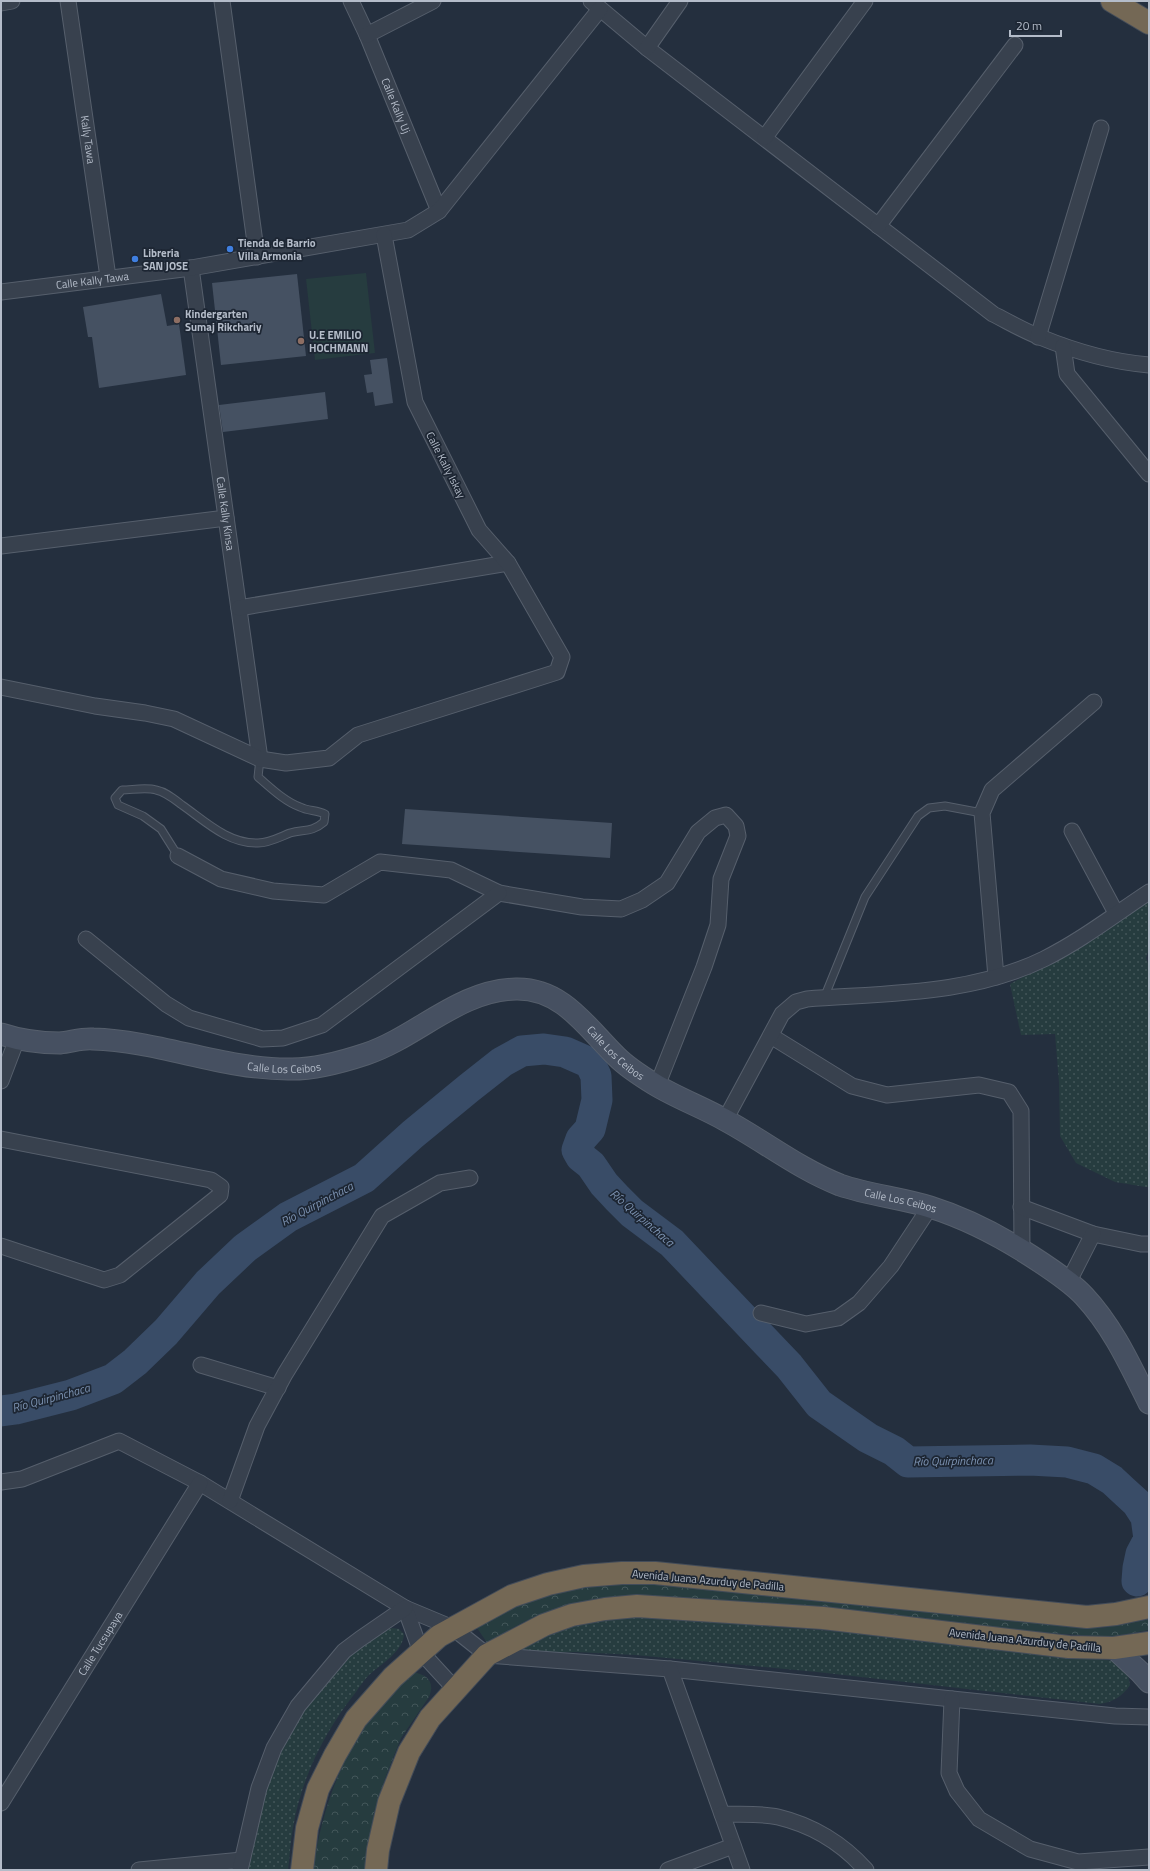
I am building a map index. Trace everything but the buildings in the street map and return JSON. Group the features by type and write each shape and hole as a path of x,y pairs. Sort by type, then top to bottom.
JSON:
{"highway":[{"path":"1112,1 1149,23"},
{"name":"Avenida Juana Azurduy de Padilla","path":"302,1870 307,1828 318,1789 356,1718 393,1677 439,1636 512,1596 548,1584 584,1576 622,1572 655,1573 1088,1617 1116,1614 1149,1607"},
{"name":"Avenida Juana Azurduy de Padilla","path":"376,1870 378,1850 388,1802 409,1752 430,1718 487,1655 544,1625 565,1618 605,1609 637,1606 823,1618 1069,1647 1114,1648 1149,1643"}],"street":[{"path":"1,3 12,1"},
{"name":"Kally Tawa","path":"68,1 108,277"},
{"path":"222,1 257,257"},
{"name":"Calle Kally Uj","path":"351,1 367,35 439,211"},
{"path":"367,35 433,1"},
{"path":"648,48 680,1"},
{"path":"765,137 865,1"},
{"path":"595,5 648,48 993,314 1038,337 1062,346 1130,363 1149,365"},
{"name":"Calle Kally Tawa","path":"1,292 108,277 191,268 408,230 439,211 595,5"},
{"path":"878,226 1015,45"},
{"path":"1038,337 1101,128"},
{"name":"Calle Kally Iskay","path":"260,759 286,763 329,758 358,735 557,672 562,657 508,563 479,530 415,402 384,235"},
{"name":"Calle Kally Kinsa","path":"191,268 260,759"},
{"path":"1062,346 1067,374 1149,474"},
{"path":"1,546 226,518"},
{"path":"239,608 508,563"},
{"path":"1,687 95,706 145,713 174,719 260,759"},
{"path":"996,977 982,813 992,790 1094,702"},
{"path":"178,856 221,879 273,891 324,895 380,862 451,870 498,893 582,907 621,909 642,900 667,883 698,832 715,818 726,815 736,826 738,836 721,879 718,925 704,967 657,1086"},
{"path":"1072,831 1116,913"},
{"path":"725,1120 782,1014 796,1002 807,999 941,990 996,977 1043,959 1082,938 1116,913 1149,892"},
{"path":"86,939 166,1004 189,1018 262,1039 283,1038 322,1025 498,893"},
{"name":"Calle Los Ceibos","path":"9,1037 60,1043 90,1038 153,1045 250,1066 290,1069 331,1064 369,1053 390,1044 428,1021 470,1000 484,995 515,988 532,990 550,995 566,1005 618,1058 638,1074 657,1086 725,1120 820,1177 845,1187 930,1207 980,1227 1022,1251 1082,1294 1118,1341 1149,1403"},
{"path":"771,1036 852,1086 887,1095 979,1085 1009,1092 1020,1111 1022,1251"},
{"path":"1,1081 9,1037"},
{"path":"1,1139 210,1180 222,1187 220,1194 120,1275 104,1280 1,1246"},
{"path":"230,1501 257,1426 278,1388 382,1216 440,1183 470,1178"},
{"path":"761,1313 806,1324 838,1318 859,1303 891,1266 930,1207"},
{"path":"1021,1207 1093,1234 1141,1244 1149,1244"},
{"path":"1068,1283 1093,1234"},
{"path":"201,1365 278,1388"},
{"path":"1,1482 22,1480 119,1441 200,1483 405,1608 454,1628 487,1655 670,1669 1114,1716 1149,1717"},
{"name":"Calle Tucsupaya","path":"1,1803 200,1483"},
{"path":"405,1608 421,1652 455,1689"},
{"path":"140,1870 241,1865 259,1788 274,1748 298,1706 344,1651 405,1608"},
{"path":"1114,1648 1149,1682"},
{"path":"670,1669 742,1870"},
{"path":"952,1699 949,1773 957,1791 979,1819 1030,1849 1078,1862 1149,1857"},
{"path":"722,1814 777,1816 816,1830 854,1856 866,1870"},
{"path":"668,1870 733,1846"}],"lane":[{"path":"178,856 161,829 144,816 118,804 115,798 122,790 155,789 168,795 221,833 237,839 258,843 273,840 292,832 305,832 316,828 324,822 325,814 317,810 302,808 290,803 258,777 260,759"},
{"path":"824,998 865,897 918,816 929,808 945,806 982,813"}],"green space":[{"path":"366,273 375,353 315,360 306,279"},
{"path":"1149,901 1149,950 1146,958 1149,965 1149,1187 1146,1187 1115,1182 1076,1163 1060,1136 1059,1082 1055,1034 1021,1035 1010,984 1046,965"},
{"path":"641,1582 1102,1628 1149,1619 1149,1630 1110,1637 1050,1633 870,1613 622,1597 587,1602 552,1611 518,1625 488,1644 475,1625 537,1597 593,1585"},
{"path":"629,1616 858,1633 1115,1661 1127,1670 1130,1685 1117,1698 1100,1704 817,1672 635,1655 576,1652 511,1654 563,1628 600,1620"},
{"path":"392,1628 399,1629 404,1634 400,1646 391,1657 362,1683 334,1723 308,1773 297,1809 291,1838 288,1870 245,1870 259,1810 271,1771 298,1716 331,1676 351,1655 375,1636"},
{"path":"413,1672 423,1675 429,1680 431,1683 431,1692 401,1738 386,1776 374,1813 366,1870 313,1870 322,1823 329,1799 348,1755 359,1734 373,1714 391,1692"}],"waterway":[{"name":"Río Quirpinchaca","path":"1,1411 16,1409 71,1395 113,1379 135,1362 166,1332 208,1283 245,1248 288,1217 364,1178 413,1134 502,1062 522,1051 544,1049 565,1052 590,1063 596,1076 597,1100 590,1129 581,1139 577,1150 581,1157 591,1165 604,1184 632,1213 672,1243 789,1366 819,1404 868,1438 894,1451 908,1462 1030,1460 1067,1462 1094,1469 1112,1480 1137,1503 1146,1517 1149,1539 1141,1554 1137,1581"}],"place":[{"name":"Tienda de Barrio Villa Armonia","path":"230,249"},
{"name":"Libreria SAN JOSE","path":"135,259"},
{"name":"Kindergarten Sumaj Rikchariy","path":"177,320"},
{"name":"U.E EMILIO HOCHMANN","path":"301,341"}]}
